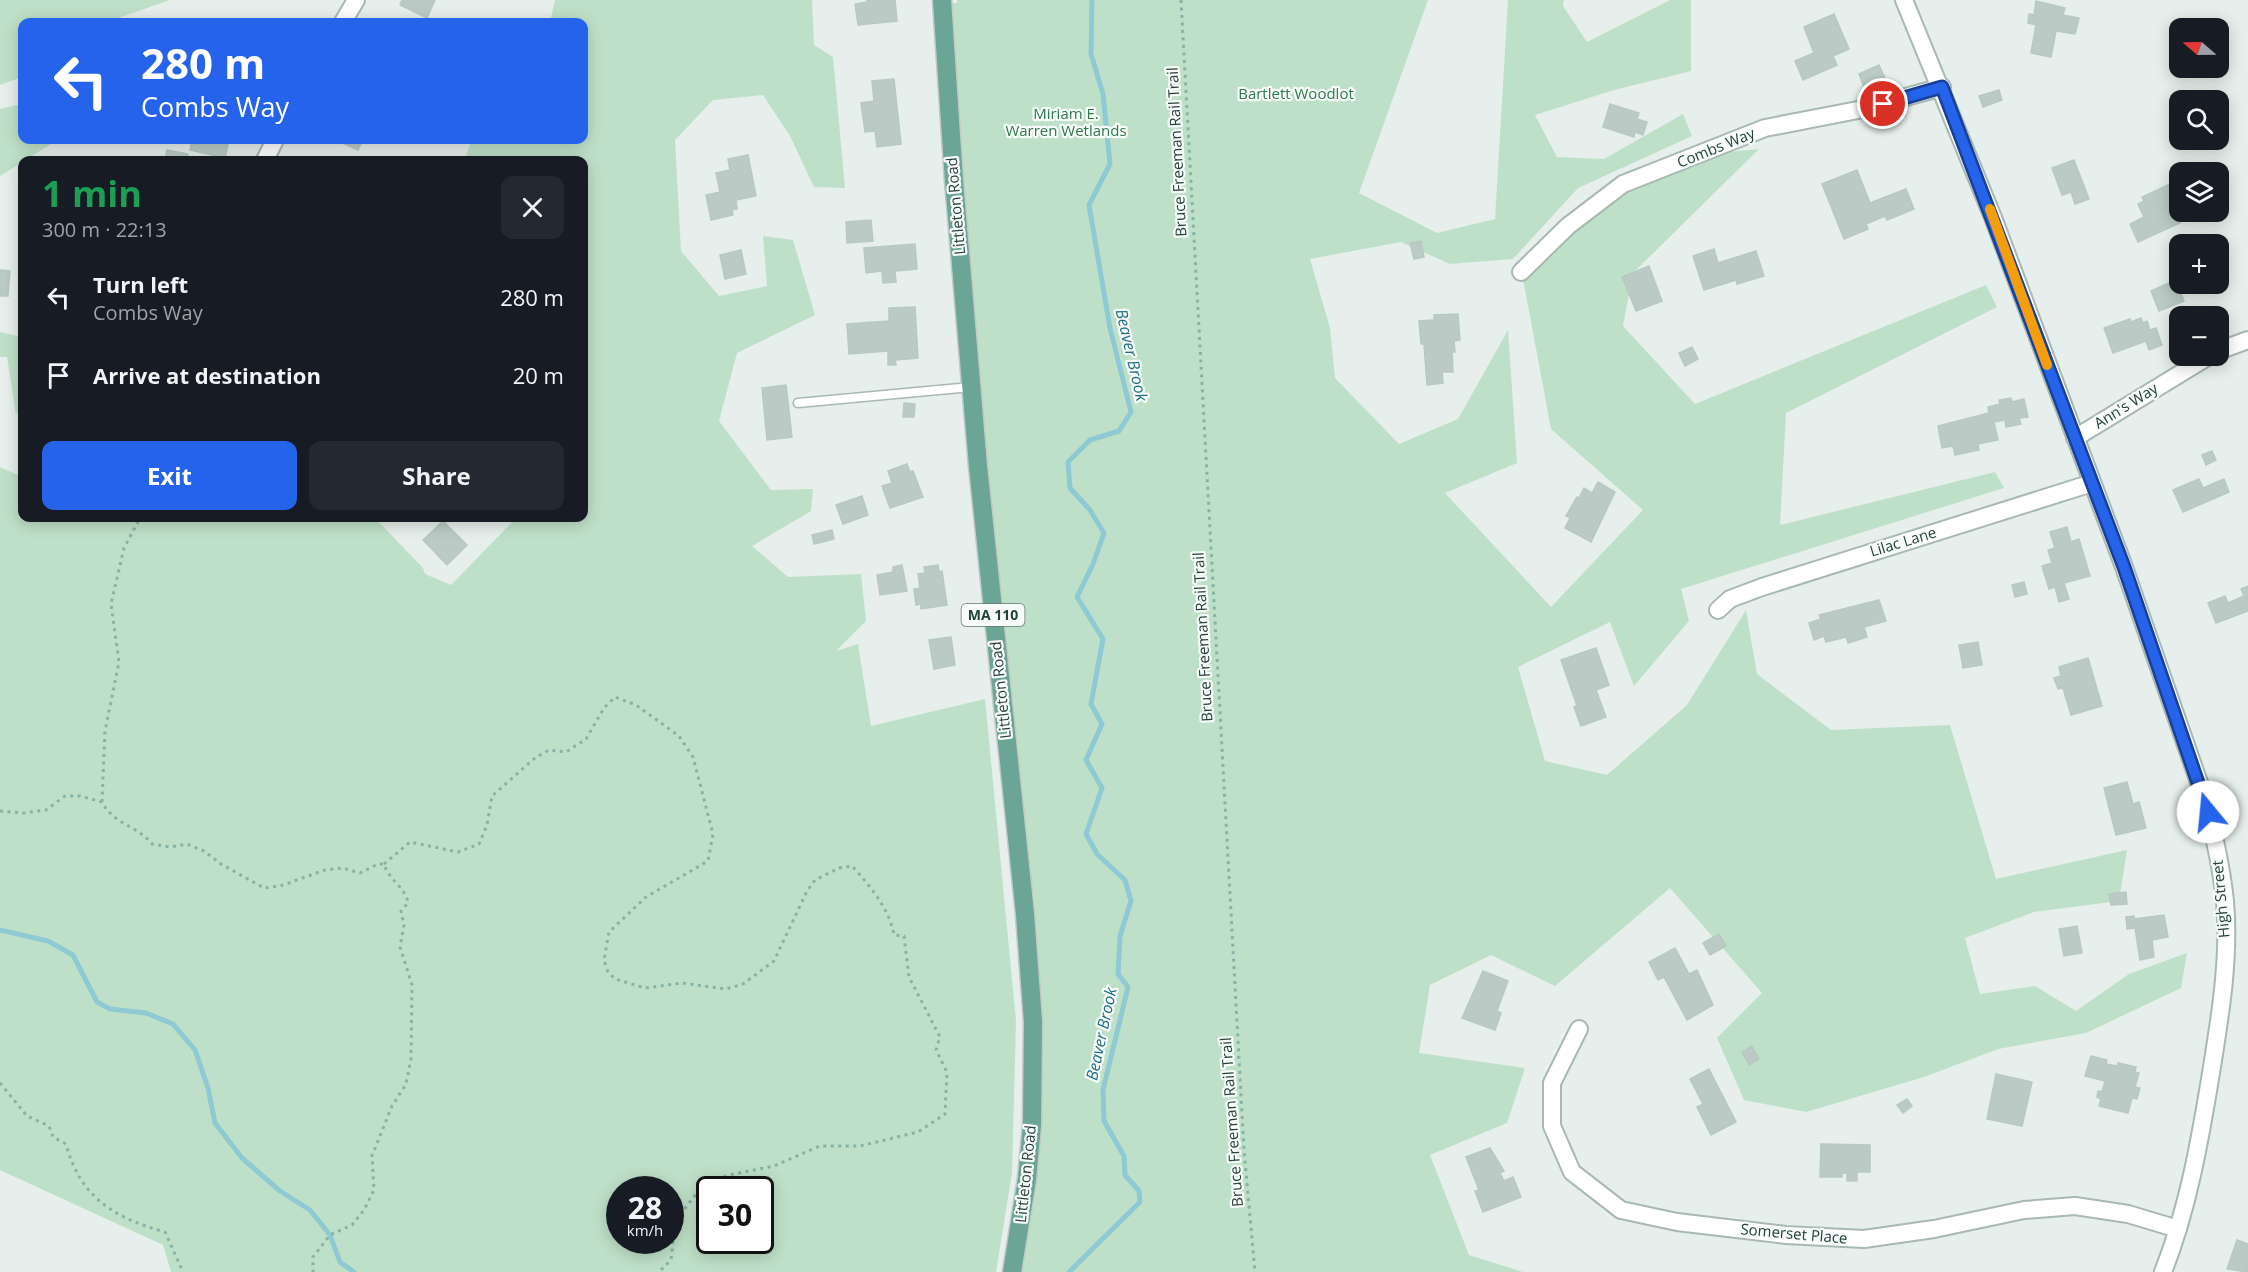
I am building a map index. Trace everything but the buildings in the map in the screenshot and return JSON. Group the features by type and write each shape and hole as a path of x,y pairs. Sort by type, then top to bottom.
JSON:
{"main road":[{"name":"Littleton Road","path":"942,0 971,387 1025,914 1033,1022 1032,1125 1020,1230 1012,1272"}],"street":[{"path":"345,18 356,0"},
{"name":"High Street","path":"1904,0 1942,87 2092,483 2203,794 2213,830 2225,901 2225,948 2219,1018 2202,1127 2178,1229 2163,1272"},
{"name":"Combs Way","path":"1521,273 1568,226 1623,184 1765,128 1863,109 1942,87"},
{"path":"2229,347 2248,340"},
{"name":"Ann's Way","path":"2075,438 2193,366"},
{"name":"Lilac Lane","path":"1718,610 1730,599 1762,587 2092,483"},
{"name":"Somerset Place","path":"1580,1029 1552,1083 1552,1126 1572,1172 1621,1210 1677,1222 1786,1235 1864,1239 1934,1229 2024,1210 2075,1206 2128,1215 2178,1229"}],"lane":[{"path":"798,403 971,387"}],"path":[{"name":"Bruce Freeman Rail Trail","path":"1181,0 1244,1150 1255,1272"},
{"path":"138,522 124,548 111,604 119,662 105,731 102,802 107,811 123,824 145,835 152,844 170,847 187,844 204,850 221,864 264,888 325,870 343,868 360,873 378,864 384,864 410,842 458,852 479,844 487,825 492,796 535,758 549,750 566,752 586,739 604,708 615,697 636,705 679,736 693,757 713,834 708,861 646,897 609,932 604,960 608,972 615,979 645,988 682,983 726,989 743,984 774,961 807,891 815,880 839,868 852,866 864,879 891,918 894,934 904,936 909,977 940,1037 936,1050 946,1072 945,1114 918,1132 860,1146 820,1146 774,1166 729,1175 704,1184 682,1212 673,1241 671,1260 659,1272"},
{"path":"0,811 23,813 46,810 65,796 80,796 102,802"},
{"path":"313,1272 313,1257 330,1236 351,1225 364,1210 374,1190 372,1156 392,1106 406,1084 411,1059 412,985 400,947 404,926 401,911 408,903 407,895 386,873 384,864"},
{"path":"0,1083 27,1116 49,1126 53,1137 66,1144 69,1158 90,1194 106,1207 141,1226 165,1232 183,1272"}],"green space":[{"path":"0,0 170,0 118,18 18,18 18,78 0,85"},
{"path":"555,0 812,0 814,45 833,57 845,188 814,187 790,136 763,95 713,100 675,140 681,251 719,296 767,286 763,236 793,240 815,315 737,353 719,421 771,490 813,489 811,511 752,546 788,577 861,574 866,621 836,651 858,644 871,726 985,699 1016,1021 1012,1173 996,1272 171,1272 163,1245 0,1170 0,467 18,475 18,522 379,522 423,568 425,574 451,585 512,522 588,522 588,156 466,156 470,144 588,144 588,18 551,18"},
{"path":"957,0 1428,0 1359,193 1437,233 1495,219 1508,0 1564,0 1563,6 1587,42 1670,0 1691,0 1691,71 1614,90 1535,115 1557,157 1604,159 1683,114 1692,136 1578,188 1513,259 1450,264 1401,242 1310,259 1330,328 1335,378 1399,444 1458,419 1508,330 1517,463 1445,493 1551,607 1643,510 1551,429 1523,279 1623,184 1704,154 1759,149 1633,273 1623,326 1695,404 1986,285 1997,307 1786,413 1780,525 1995,472 2004,488 1681,589 1689,621 1634,686 1610,622 1518,667 1545,761 1607,775 1687,705 1746,610 1757,674 1831,730 1950,725 1996,879 2127,850 2119,901 2034,912 1965,938 1980,994 2035,986 2076,1011 2129,974 2187,953 2181,988 2086,1033 1998,1049 1924,1077 1806,1112 1744,1100 1717,1038 1762,993 1670,888 1555,986 1491,955 1430,985 1419,1053 1525,1068 1507,1123 1430,1155 1469,1255 1523,1272 1012,1272 1033,1074 943,3 957,3"},
{"path":"18,105 18,144 51,144 32,156 18,156 18,165 0,176 0,109"},
{"path":"0,332 18,336 18,411 16,415 7,357 0,357"}],"waterway":[{"name":"Beaver Brook","path":"1069,1272 1140,1202 1139,1191 1125,1175 1124,1156 1104,1121 1103,1090 1128,987 1118,974 1120,936 1131,901 1125,880 1097,854 1086,834 1102,788 1086,760 1102,724 1091,704 1103,639 1077,597 1093,564 1104,533 1090,510 1070,488 1068,462 1090,440 1119,431 1131,412 1110,328 1089,205 1110,164 1103,94 1091,54 1092,0"},
{"path":"0,930 48,941 73,955 97,1002 110,1009 146,1013 173,1024 195,1050 208,1088 215,1123 242,1158 280,1191 310,1210 330,1235 340,1262 354,1272"}],"slow traffic":[{"path":"1990,209 2047,365"}],"route":[{"path":"1883,104 1942,87 2124,567 2208,812"}],"park label":[{"name":"Bartlett Woodlot","path":"1296,94"},
{"name":"Miriam E. Warren Wetlands","path":"1066,122"}]}
